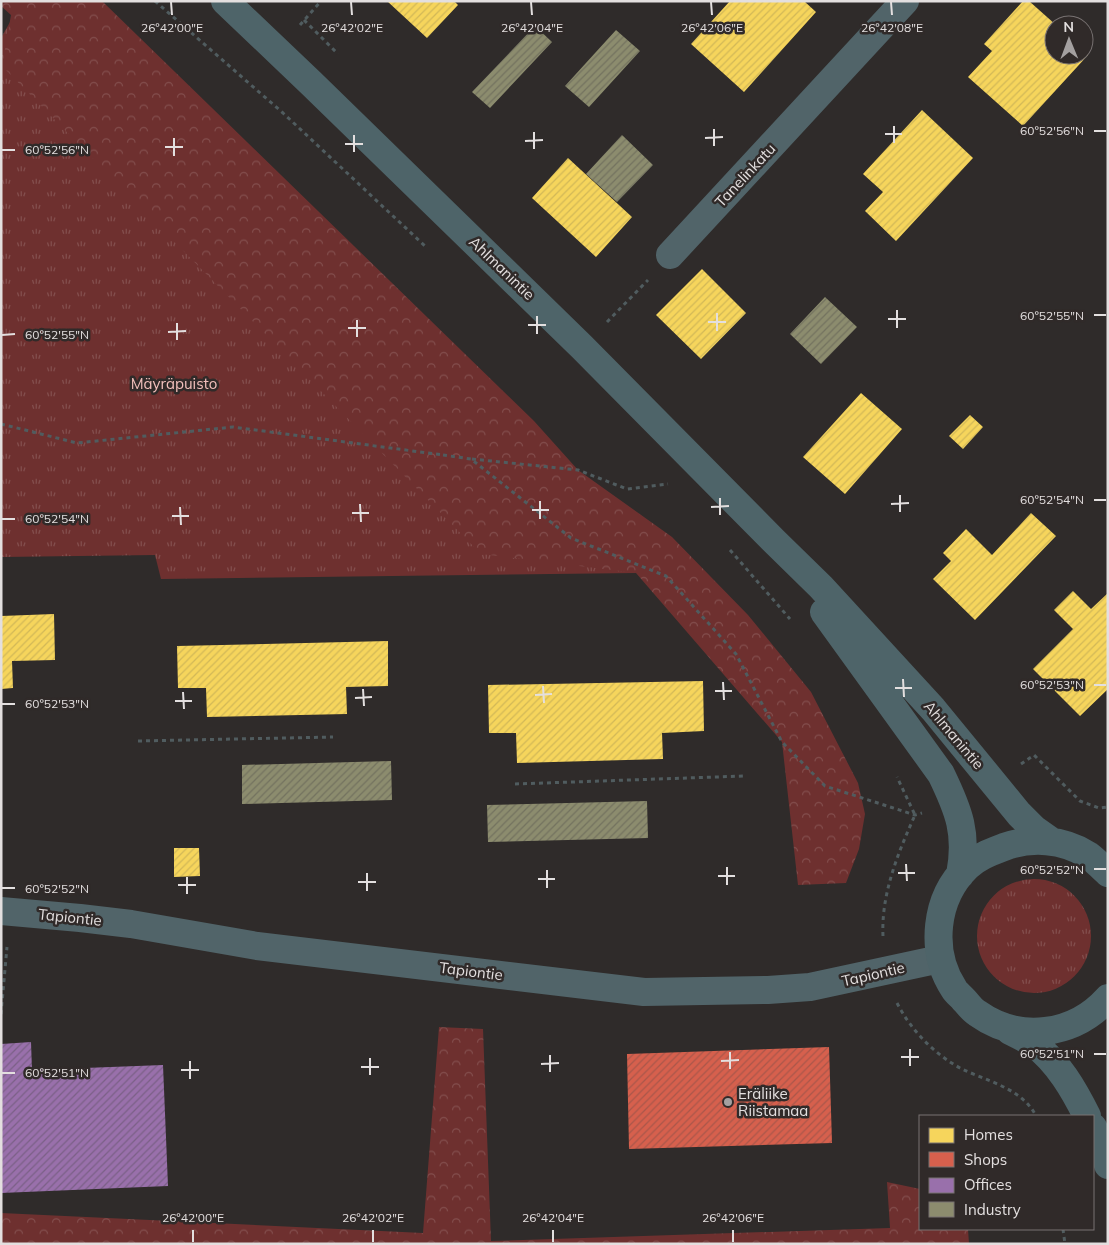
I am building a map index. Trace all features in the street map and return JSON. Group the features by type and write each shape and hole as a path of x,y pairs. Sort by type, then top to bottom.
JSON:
{"main road":[{"name":"Ahlmanintie","path":"225,1 582,347 821,587 934,709 1019,814 1034,829 1051,841"},
{"name":"Ahlmanintie","path":"774,541 941,774 954,800 963,833 964,854 960,875"},
{"path":"1086,1115 1075,1092 1052,1062 1034,1044 977,1013 954,989 940,959 938,933 942,909 952,885 968,866 988,853 1027,841 1051,841 1064,844 1088,855 1108,873"},
{"path":"1006,1029 1037,1033 1062,1028 1084,1019 1100,1007 1108,998"},
{"path":"1094,1129 1108,1165"}],"street":[{"name":"Tanelinkatu","path":"670,255 906,1"},
{"name":"Tapiontie","path":"5,911 132,924 257,946 644,992 810,988 940,959"}],"path":[{"path":"154,1 283,112 428,250"},
{"path":"304,20 338,54"},
{"path":"582,347 670,255"},
{"path":"1,424 77,442 233,427 471,459 578,470 627,489 670,483 664,476"},
{"path":"471,459 571,538 666,576 736,654 782,742 825,786 915,816"},
{"path":"728,548 794,624"},
{"path":"138,741 333,737"},
{"path":"1019,765 1034,755 1080,801 1099,808 1108,807"},
{"path":"883,939 882,924 897,855 915,816 896,774"},
{"path":"515,784 744,776"},
{"path":"1,1014 5,911"},
{"path":"895,999 907,1021 938,1053 959,1067 1005,1088 1023,1100 1035,1115"},
{"path":"1063,1230 1065,1244"}],"green space":[{"path":"1,1 102,1 534,421 578,470 672,537 748,615 811,692 858,783 865,814 859,849 846,883 798,885 782,742 636,573 481,554 2,66 11,15 1,6"},
{"name":"Mäyräpuisto","path":"14,15 636,573 161,579 155,555 1,557 1,38"},
{"path":"1034,879 1056,884 1074,896 1086,914 1091,936 1086,958 1074,976 1056,988 1034,993 1012,988 994,976 982,958 977,936 982,914 994,896 1012,884"},
{"path":"439,1027 483,1029 491,1241 890,1228 887,1182 919,1189 919,1230 968,1230 969,1244 1,1244 1,1213 423,1233"}],"building: Homes":[{"path":"387,1 454,1 458,5 427,38"},
{"path":"730,1 804,1 816,12 744,92 691,44"},
{"path":"1023,1 1029,1 1045,15 1044,65 1079,65 1023,126 968,77 992,51 984,44"},
{"path":"922,110 973,158 896,241 865,211 883,192 863,174"},
{"path":"568,158 632,217 596,257 532,198"},
{"path":"702,269 746,313 701,359 656,315"},
{"path":"861,393 902,429 845,494 803,457"},
{"path":"970,415 983,427 963,449 949,436"},
{"path":"1031,513 1056,536 975,620 933,579 951,561 943,553 966,529 992,555"},
{"path":"1073,591 1091,609 1108,593 1108,689 1080,716 1033,669 1073,629 1054,610"},
{"path":"54,614 55,660 12,661 13,688 1,689 1,616"},
{"path":"388,641 388,686 346,687 347,714 207,717 206,688 178,688 177,646"},
{"path":"703,681 704,731 662,733 663,759 517,763 516,733 489,733 488,685"},
{"path":"174,848 199,848 200,876 174,877"}],"building: Shops":[{"path":"829,1047 832,1143 629,1149 627,1054"}],"building: Offices":[{"path":"31,1042 32,1070 163,1065 168,1186 1,1193 1,1044"}],"building: Industry":[{"path":"535,26 552,42 490,108 472,92"},
{"path":"616,30 640,51 589,107 565,86"},
{"path":"622,135 653,165 617,202 586,174"},
{"path":"825,297 857,327 821,364 790,334"},
{"path":"391,761 392,800 242,804 242,765"},
{"path":"647,801 648,838 488,842 487,805"}],"place":[{"name":"Eräliike Riistamaa","path":"728,1102"}]}
